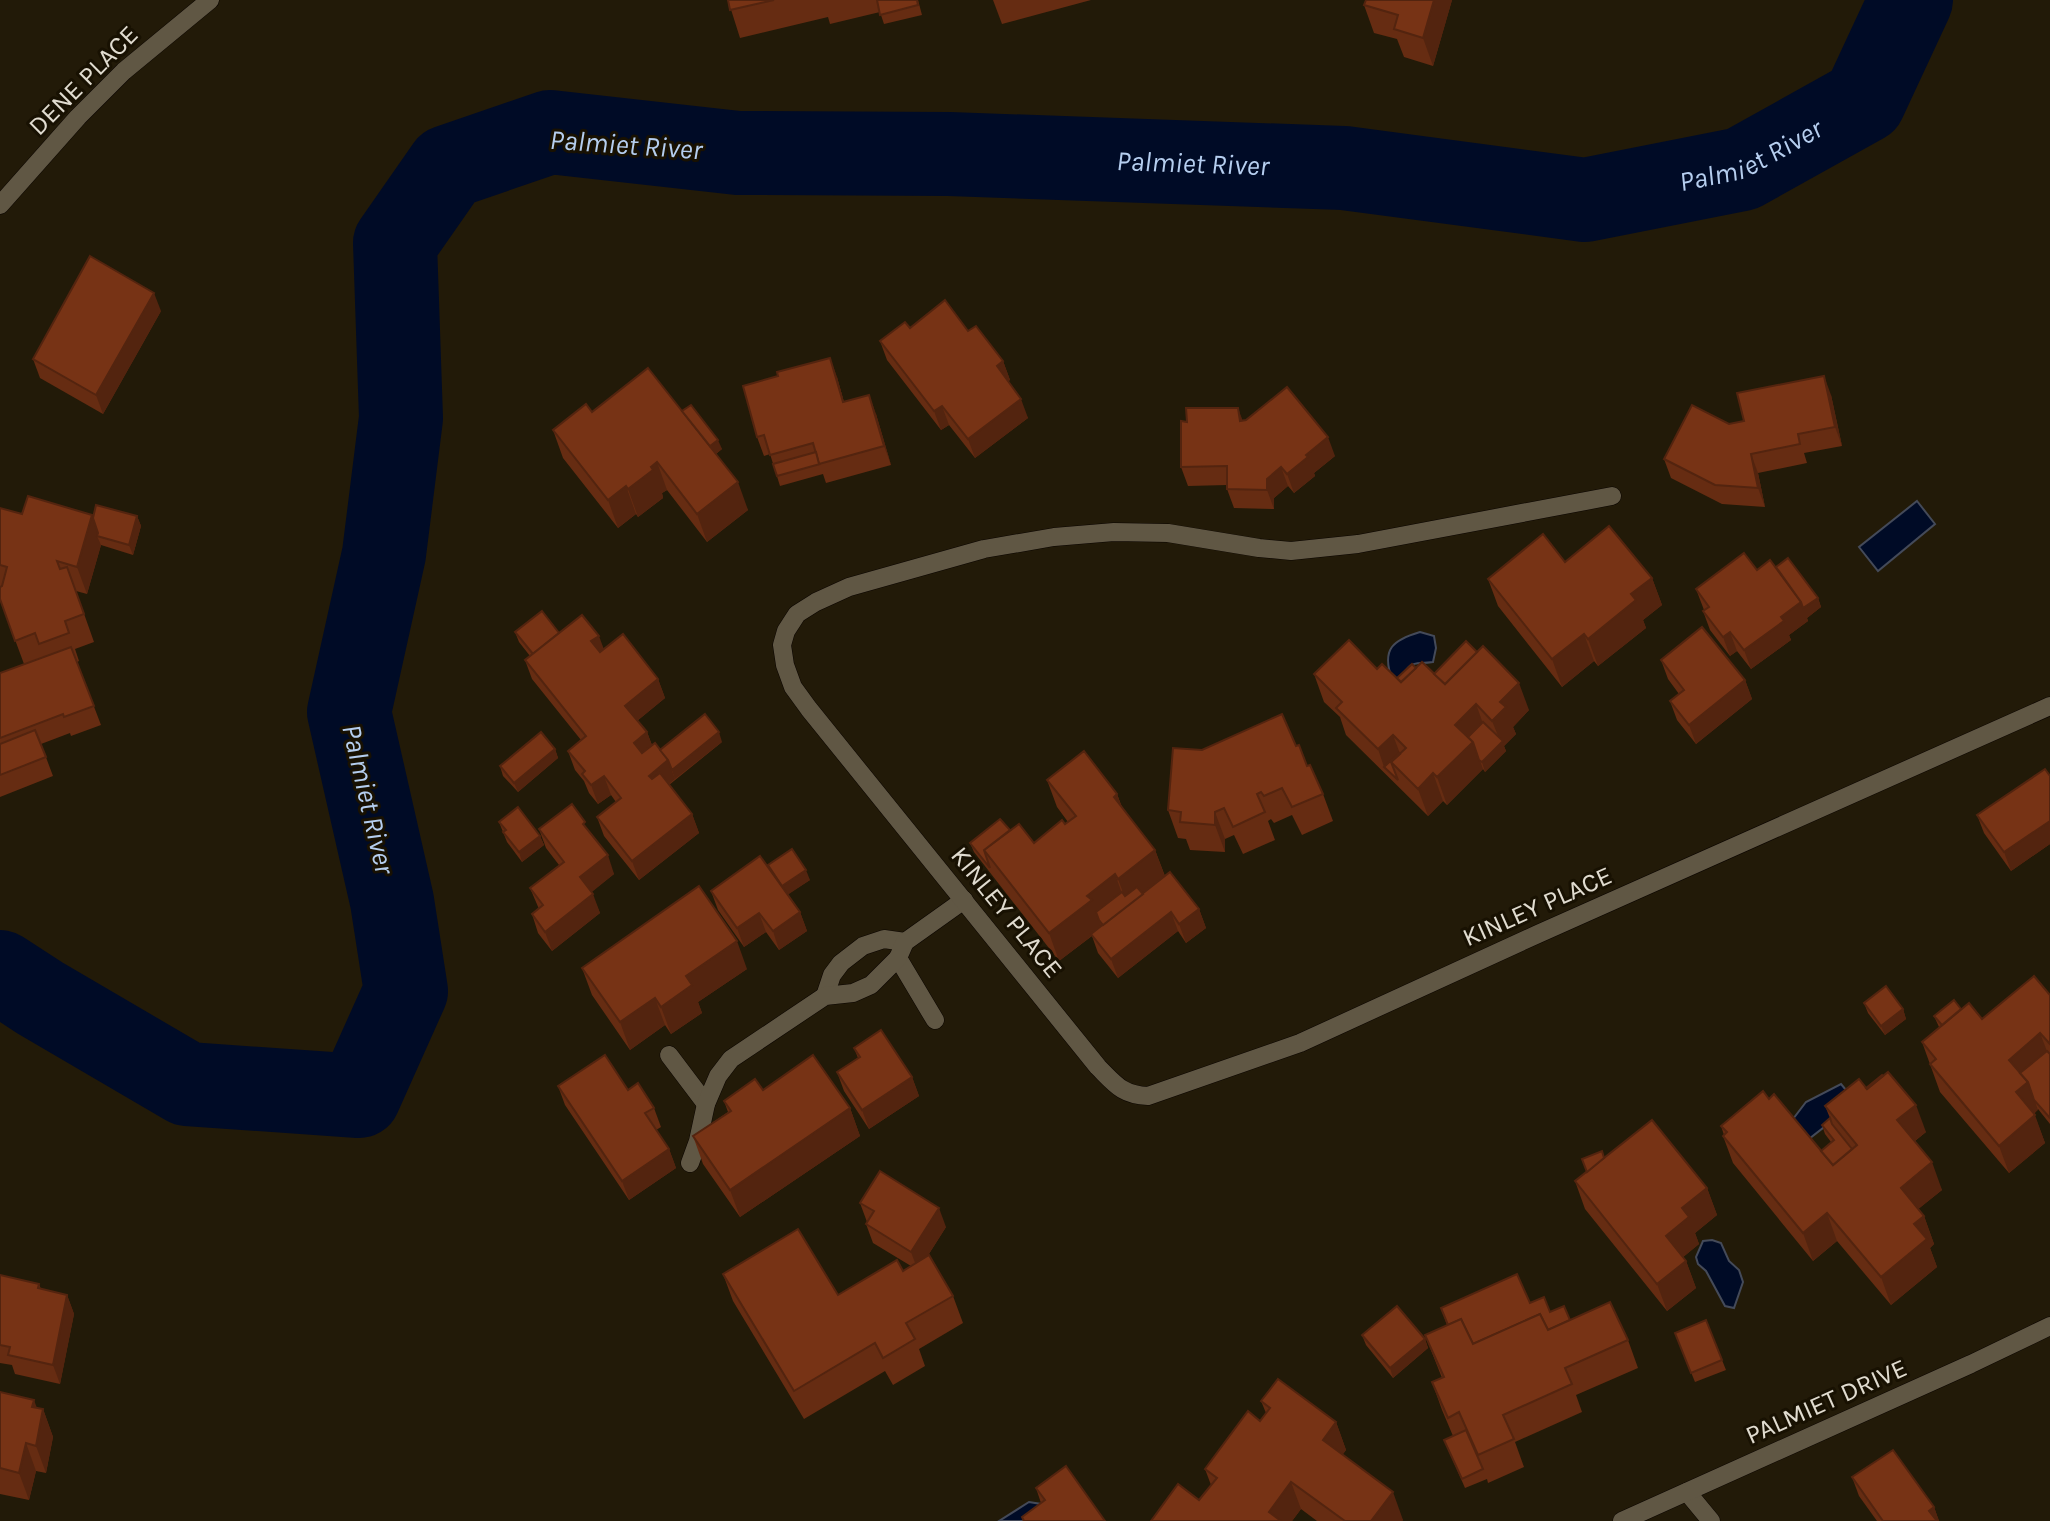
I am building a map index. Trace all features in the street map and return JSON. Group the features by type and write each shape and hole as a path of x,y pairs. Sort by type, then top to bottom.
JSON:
{"street":[{"name":"DENE PLACE","path":"0,205 78,117 124,71 210,0"},
{"name":"KINLEY PLACE","path":"1612,496 1358,544 1291,551 1168,533 1114,532 1054,537 984,550 849,587 816,602 797,614 786,631 782,645 785,665 793,687 1098,1067 1119,1088 1132,1096 1148,1096 1300,1043 2050,706"},
{"path":"690,1163 706,1104 719,1076 731,1059 825,996 853,993 871,985 902,950 964,900"},
{"path":"825,996 832,975 841,963 863,946 884,939 902,950 935,1020"},
{"path":"669,1055 706,1104"},
{"name":"PALMIET DRIVE","path":"1622,1521 1959,1370 2050,1326"},
{"path":"1687,1492 1711,1521"}],"water":[{"path":"1917,501 1935,524 1878,571 1859,547"},
{"path":"1420,632 1434,636 1436,648 1433,662 1413,664 1400,679 1392,679 1388,660 1392,647 1403,638"},
{"path":"1841,1084 1856,1102 1805,1142 1790,1123 1806,1102"},
{"path":"1703,1241 1721,1243 1729,1261 1739,1270 1743,1282 1734,1308 1725,1306 1706,1271 1698,1264 1696,1257"},
{"path":"1029,1502 1041,1504 1045,1521 999,1521"}],"building":[{"path":"728,0 774,0 730,10"},
{"path":"877,0 917,0 918,5 880,15"},
{"path":"1366,0 1434,0 1423,38 1394,29 1398,15 1364,5"},
{"path":"90,256 154,293 96,395 33,359"},
{"path":"945,300 968,331 976,326 1003,361 997,366 1021,399 968,439 942,406 934,411 880,341 905,322 910,328"},
{"path":"830,358 843,402 869,395 884,446 819,464 813,443 770,455 764,435 757,437 743,386 778,376 777,372"},
{"path":"648,368 738,482 697,514 657,462 651,467 653,470 608,500 553,430 586,404 592,412"},
{"path":"1824,376 1835,427 1798,434 1800,444 1751,454 1758,488 1715,485 1664,459 1692,405 1729,424 1744,421 1737,393"},
{"path":"1287,387 1328,437 1287,474 1281,467 1267,479 1267,490 1227,489 1227,466 1181,467 1181,421 1187,422 1186,408 1238,408 1240,421 1246,420"},
{"path":"691,405 718,440 710,446 682,411"},
{"path":"816,452 820,464 777,476 773,464"},
{"path":"28,496 92,515 77,567 57,561 60,569 67,567 84,614 65,621 69,633 39,644 35,633 15,641 0,599 0,587 7,567 0,565 0,508 22,514"},
{"path":"96,505 137,516 129,545 97,536 93,518"},
{"path":"1609,526 1652,578 1631,594 1636,600 1588,639 1584,634 1552,659 1488,579 1543,534 1565,562"},
{"path":"1744,553 1757,570 1770,560 1801,602 1781,617 1784,621 1744,650 1730,632 1723,637 1703,611 1709,607 1696,589"},
{"path":"1788,558 1818,598 1803,608 1776,567"},
{"path":"542,611 559,633 533,654 515,632"},
{"path":"582,615 599,636 591,641 600,652 623,634 658,679 625,706 647,732 634,743 642,753 655,743 668,760 649,776 652,779 660,773 692,814 632,861 597,817 621,798 604,776 591,785 582,774 585,771 568,751 586,736 525,660"},
{"path":"1702,627 1745,680 1689,725 1670,701 1684,690 1661,660"},
{"path":"1349,640 1377,669 1382,664 1401,682 1422,662 1445,684 1483,646 1519,683 1500,702 1506,707 1492,721 1476,704 1455,725 1473,742 1437,777 1433,773 1418,789 1391,762 1406,748 1393,735 1378,749 1336,708 1342,702 1314,674"},
{"path":"1466,641 1477,652 1445,684 1434,674"},
{"path":"71,647 94,706 64,717 63,714 0,738 0,673"},
{"path":"1412,664 1416,668 1401,682 1397,678"},
{"path":"705,714 719,732 672,770 660,750"},
{"path":"1282,714 1296,746 1299,745 1323,794 1292,807 1282,788 1264,796 1261,792 1257,794 1265,812 1233,827 1224,808 1215,812 1215,825 1180,822 1181,812 1168,810 1173,748 1202,750"},
{"path":"1483,722 1503,741 1482,762 1468,737"},
{"path":"35,730 46,757 0,775 0,744"},
{"path":"541,732 555,749 514,783 500,766"},
{"path":"1084,751 1117,794 1114,797 1155,850 1118,879 1115,874 1087,896 1092,900 1049,933 984,850 1019,824 1034,843 1062,820 1065,824 1076,816 1047,780"},
{"path":"1399,753 1391,762 1398,780 1384,767"},
{"path":"2045,769 2050,776 2050,821 2004,852 1977,815"},
{"path":"572,804 585,822 583,824 608,855 580,877 593,894 545,932 532,914 543,905 530,888 564,862 539,829"},
{"path":"518,807 540,836 519,852 503,832 506,830 499,822"},
{"path":"1000,819 1010,830 984,850 990,868 970,843"},
{"path":"792,849 806,870 782,886 768,865"},
{"path":"760,856 800,912 773,931 759,913 737,928 711,891"},
{"path":"1170,872 1199,909 1179,924 1171,912 1111,959 1091,934"},
{"path":"699,886 737,941 686,976 692,985 661,1007 655,998 620,1022 582,968"},
{"path":"1137,887 1143,894 1103,925 1096,912 1122,892 1125,896"},
{"path":"2034,976 2050,995 2050,1044 2040,1033 2009,1060 2028,1082 2016,1092 2035,1115 1999,1146 1930,1064 1936,1059 1922,1042 1969,1003 1982,1019"},
{"path":"1886,986 1903,1009 1881,1026 1864,1003"},
{"path":"1954,1000 1961,1009 1942,1025 1934,1016"},
{"path":"881,1030 912,1077 862,1110 837,1072 860,1057 854,1048"},
{"path":"2047,1051 2050,1054 2050,1118 2034,1100 2028,1082 2020,1073"},
{"path":"605,1055 628,1090 638,1083 654,1108 645,1113 669,1149 622,1181 558,1086"},
{"path":"813,1055 850,1108 730,1190 693,1136 731,1111 724,1101 755,1079 763,1090"},
{"path":"1888,1072 1916,1105 1897,1120 1932,1162 1901,1188 1924,1216 1914,1224 1927,1239 1881,1277 1827,1213 1803,1233 1723,1136 1727,1132 1721,1126 1763,1091 1769,1099 1774,1094 1833,1165 1857,1145 1825,1106 1859,1079 1867,1089"},
{"path":"1830,1118 1852,1149 1833,1165 1821,1151 1834,1140 1822,1125"},
{"path":"1652,1120 1707,1188 1682,1208 1689,1217 1666,1236 1686,1261 1657,1284 1575,1181"},
{"path":"1602,1151 1604,1158 1587,1172 1582,1159"},
{"path":"880,1171 939,1208 911,1252 866,1224 874,1211 860,1203"},
{"path":"798,1229 838,1295 897,1260 903,1271 929,1255 953,1296 906,1323 915,1339 883,1358 875,1343 794,1391 723,1274"},
{"path":"1517,1274 1530,1303 1544,1297 1550,1312 1564,1306 1570,1320 1548,1330 1540,1314 1473,1344 1461,1319 1448,1325 1441,1308"},
{"path":"0,1275 39,1284 38,1288 67,1295 53,1365 8,1355 10,1347 0,1345"},
{"path":"1610,1302 1628,1340 1565,1368 1572,1384 1503,1415 1514,1439 1478,1455 1459,1412 1448,1418 1432,1382 1444,1377 1425,1335 1461,1319 1473,1344 1540,1314 1548,1330"},
{"path":"1397,1306 1425,1339 1390,1368 1362,1335"},
{"path":"1706,1320 1722,1360 1691,1373 1675,1333"},
{"path":"1278,1379 1336,1422 1323,1440 1393,1492 1371,1521 1345,1521 1291,1482 1269,1512 1281,1521 1151,1521 1178,1484 1199,1500 1217,1478 1205,1469 1248,1411 1260,1421 1270,1408 1261,1401"},
{"path":"0,1392 34,1400 32,1407 43,1409 36,1446 26,1443 19,1473 0,1468"},
{"path":"1466,1430 1483,1469 1462,1479 1444,1440"},
{"path":"1893,1450 1934,1507 1929,1511 1937,1521 1883,1521 1852,1477"},
{"path":"1066,1466 1105,1521 1024,1521 1022,1517 1045,1500 1036,1488"}],"waterway":[{"name":"Palmiet River","path":"0,972 187,1084 359,1096 406,991 392,901 349,712 384,554 401,418 395,243 448,167 550,132 738,153 949,154 1344,168 1585,200 1742,169 1864,101 1911,0"}]}
